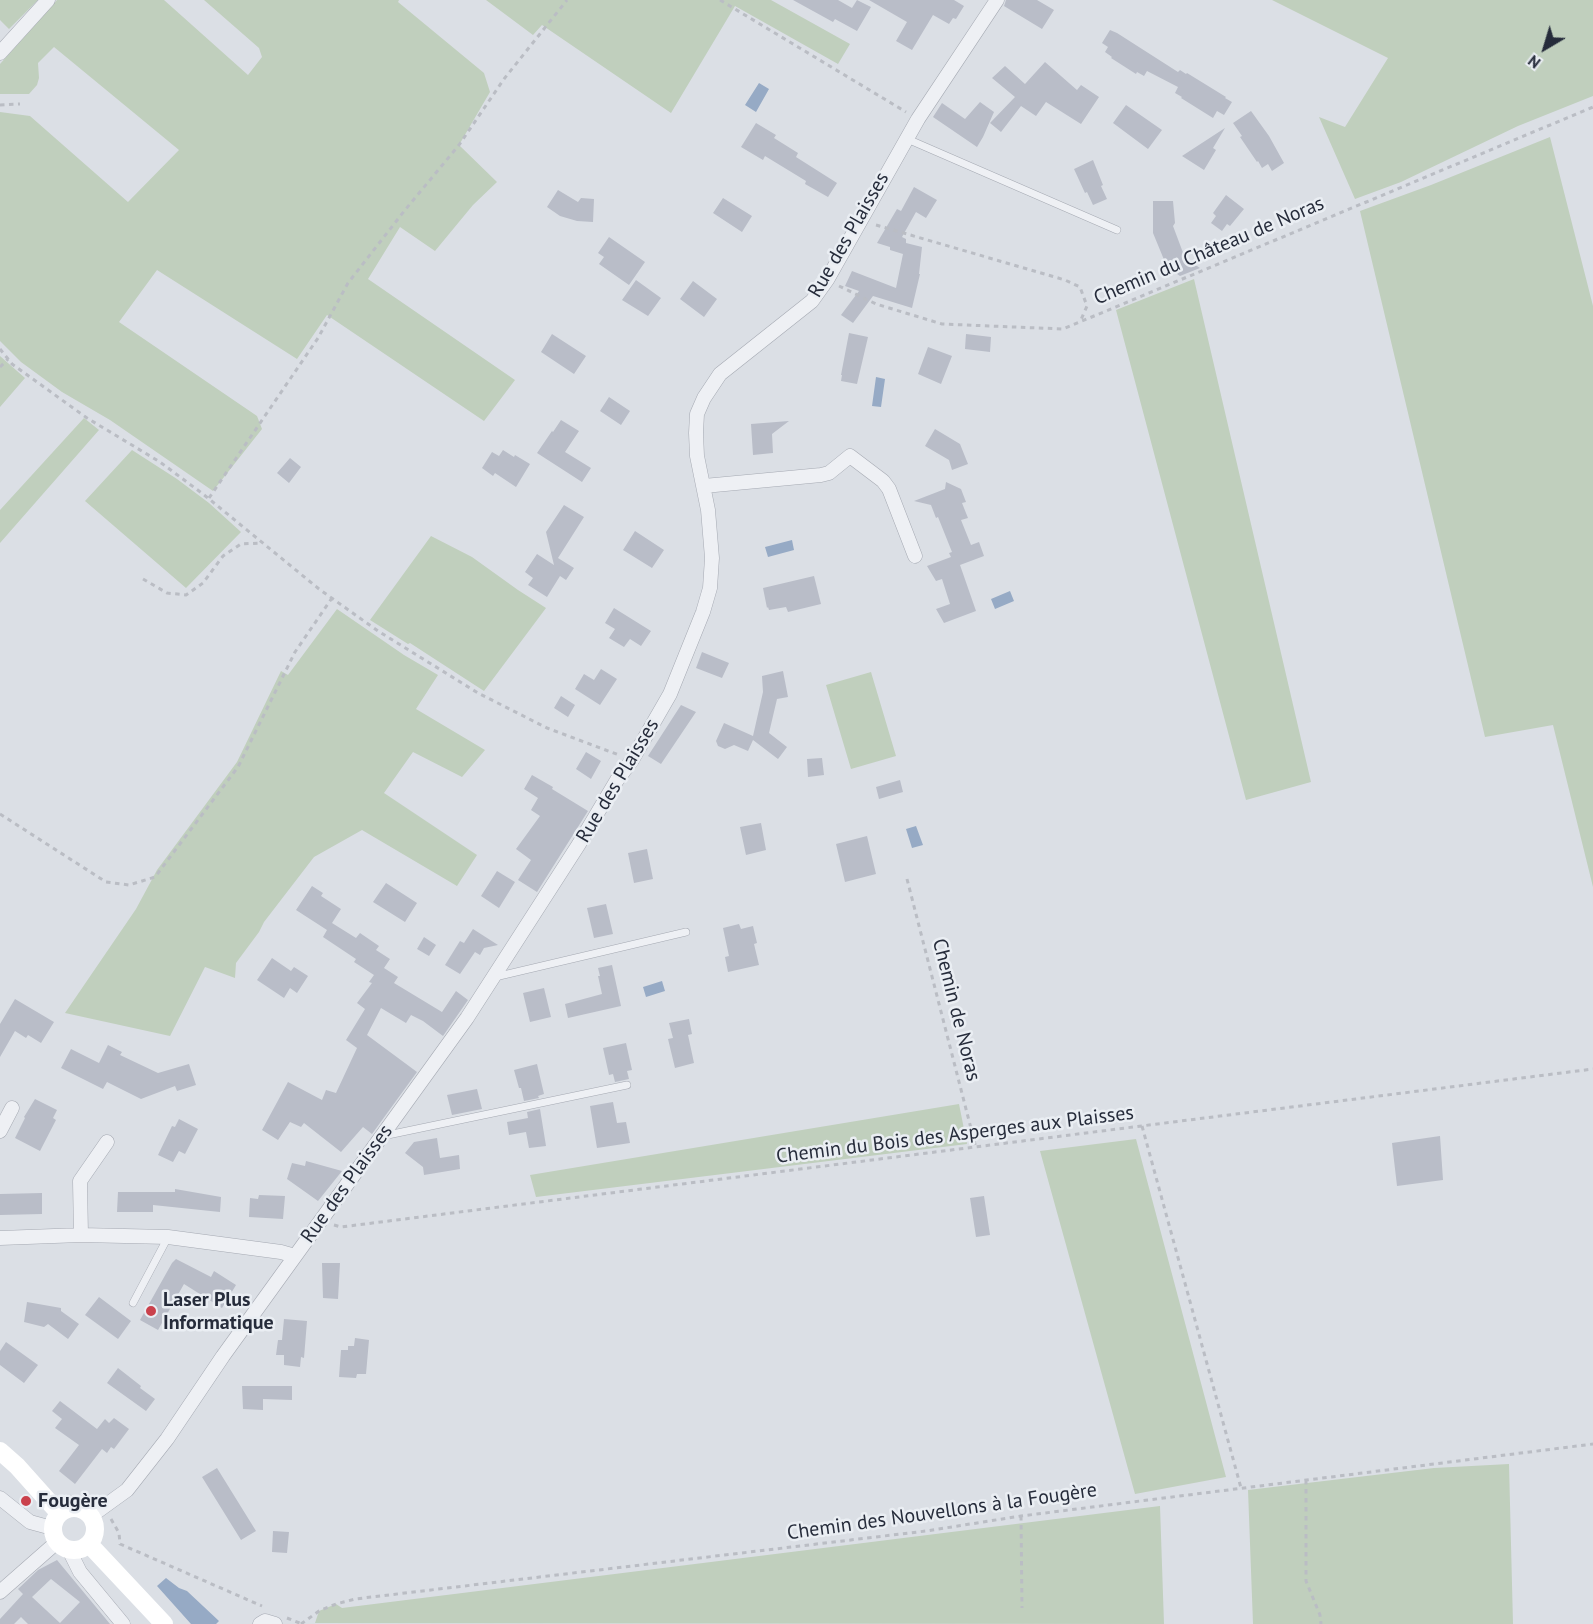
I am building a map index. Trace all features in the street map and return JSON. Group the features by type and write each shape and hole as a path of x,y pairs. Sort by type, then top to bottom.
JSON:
{"main road":[{"path":"0,1451 17,1466 76,1550 89,1544 95,1534 96,1513 70,1508 60,1526"},
{"path":"89,1544 165,1624"}],"street":[{"path":"0,53 48,0"},
{"name":"Rue des Plaisses","path":"96,1513 127,1490 167,1439 223,1356 468,1018 617,780 632,760 670,694 711,588 712,558 708,510 696,433 697,414 704,398 720,374 812,301 827,280 906,138 997,0"},
{"path":"704,486 821,475 829,473 850,456 883,481 889,489 915,556"},
{"path":"0,1131 12,1108"},
{"path":"81,1235 80,1181 107,1142"},
{"path":"0,1238 81,1235 168,1237 281,1252 295,1256"},
{"path":"0,1498 30,1522 60,1526"},
{"path":"0,1592 60,1526"},
{"path":"60,1526 80,1572 123,1624"},
{"path":"260,1624 278,1619"}],"lane":[{"path":"906,138 1118,230"},
{"path":"494,978 686,932"},
{"path":"383,1136 627,1085"},
{"path":"133,1303 168,1237"}],"path":[{"path":"209,498 318,338 348,283 459,145 504,79 567,0"},
{"path":"720,0 918,119"},
{"path":"0,105 20,104"},
{"name":"Chemin du Château de Noras","path":"827,280 876,304 942,324 1063,329 1593,107"},
{"path":"860,220 1065,280 1080,287 1087,306 1080,322"},
{"path":"0,349 12,364 87,418 160,462 209,498 332,598 378,631 478,693 547,728 632,760"},
{"path":"0,367 8,359"},
{"path":"143,579 167,593 186,595 203,583 223,556 241,544 263,543"},
{"path":"0,814 106,882 129,885 155,877 238,767 295,652 332,598"},
{"name":"Chemin de Noras","path":"907,879 976,1148"},
{"name":"Chemin du Bois des Asperges aux Plaisses","path":"321,1222 341,1227 1593,1069"},
{"path":"1142,1126 1241,1488"},
{"name":"Chemin des Nouvellons à la Fougère","path":"302,1624 319,1611 355,1599 914,1533 1021,1516 1593,1444"},
{"path":"1306,1480 1306,1581 1320,1615 1321,1624"},
{"path":"60,1526 79,1497 96,1513 114,1521 120,1544 270,1610"},
{"path":"1021,1516 1022,1608"},
{"path":"278,1619 302,1624"}],"green space":[{"path":"0,0 38,0 9,29 0,20"},
{"path":"57,0 164,0 248,75 262,57 259,48 204,0 399,0 398,2 484,73 490,92 459,145 497,182 473,205 435,251 400,227 368,279 515,380 484,421 327,315 297,359 157,270 119,322 257,416 262,429 213,491 110,420 62,392 21,362 0,341 0,112 30,116 128,202 179,150 54,47 38,63 37,85 29,94 0,94 0,64"},
{"path":"486,0 771,0 850,44 838,64 735,6 671,113 542,25 533,35"},
{"path":"1272,0 1593,0 1593,96 1518,126 1401,182 1355,199 1319,117 1345,127 1388,58"},
{"path":"1550,137 1593,306 1593,887 1553,725 1485,737 1360,211"},
{"path":"1194,279 1311,782 1246,800 1116,310"},
{"path":"0,356 25,378 0,407"},
{"path":"84,418 99,430 0,543 0,510"},
{"path":"132,450 209,503 241,532 186,588 85,501"},
{"path":"431,536 472,557 546,608 484,691 370,620"},
{"path":"337,609 404,655 438,675 416,709 485,750 462,777 413,752 384,793 477,855 457,886 362,830 314,857 236,963 235,978 205,967 170,1036 65,1013 136,909 157,870 237,762 281,671 288,675"},
{"path":"871,672 896,756 851,769 826,685"},
{"path":"959,1104 967,1144 536,1197 530,1175"},
{"path":"1136,1139 1226,1477 1135,1494 1040,1151"},
{"path":"1509,1464 1513,1624 1253,1624 1248,1490 1434,1468"},
{"path":"1160,1506 1164,1624 315,1623 319,1611 336,1604 342,1608"}],"water":[{"path":"759,83 769,89 756,112 745,105"},
{"path":"876,377 885,379 881,407 872,406"},
{"path":"792,540 794,550 768,557 765,547"},
{"path":"1010,591 1014,601 995,609 991,599"},
{"path":"916,826 923,845 912,848 906,829"},
{"path":"662,981 665,991 646,997 643,987"},
{"path":"166,1578 187,1591 219,1621 216,1624 191,1624 157,1586"}],"building":[{"path":"793,0 838,0 852,8 857,0 871,7 857,31 835,19 833,22"},
{"path":"869,0 954,0 964,6 956,19 953,18 949,24 933,15 912,50 896,41 907,22"},
{"path":"1006,0 1037,0 1054,10 1042,29 1004,6"},
{"path":"1110,30 1178,72 1180,70 1187,73 1226,97 1232,102 1224,115 1217,111 1213,118 1175,93 1178,87 1147,71 1144,76 1137,72 1136,74 1111,58 1105,52 1108,47 1102,43"},
{"path":"1045,62 1077,90 1081,85 1099,97 1081,124 1046,102 1036,116 1021,106 1001,132 990,123 1015,97 992,78 1005,66 1025,84"},
{"path":"980,102 994,112 977,147 933,117 942,103 965,119"},
{"path":"1126,105 1162,130 1148,149 1113,123"},
{"path":"1251,111 1269,136 1284,163 1272,171 1268,164 1262,168 1257,162 1233,123"},
{"path":"756,123 776,135 774,138 798,153 796,157 837,183 828,197 765,156 763,160 741,147"},
{"path":"1225,128 1204,170 1182,156"},
{"path":"1093,160 1107,199 1093,205 1074,169"},
{"path":"914,187 937,200 926,218 916,212 902,237 906,239 906,243 922,247 920,274 912,308 873,296 853,323 841,315 859,291 845,286 852,271 896,288 903,254 877,243 897,209 901,211"},
{"path":"558,190 578,202 581,198 594,199 593,222 577,221 560,216 547,207"},
{"path":"1226,195 1244,209 1230,226 1227,224 1222,231 1211,223 1216,216 1213,213"},
{"path":"723,198 752,216 742,232 713,213"},
{"path":"1153,201 1173,201 1175,223 1173,226 1185,258 1200,268 1180,276 1167,267 1153,233"},
{"path":"609,237 645,262 629,285 599,264 604,257 598,253"},
{"path":"636,280 661,298 648,316 622,300"},
{"path":"693,281 717,299 704,317 680,299"},
{"path":"849,333 868,337 857,384 841,381"},
{"path":"552,334 586,356 574,374 541,352"},
{"path":"966,334 991,337 990,352 965,349"},
{"path":"928,347 952,356 941,384 918,374"},
{"path":"609,397 630,411 621,425 600,411"},
{"path":"561,420 579,431 565,452 591,468 582,482 537,453"},
{"path":"789,421 772,434 773,453 753,455 751,424"},
{"path":"935,429 960,444 968,464 952,470 949,460 925,446"},
{"path":"503,450 530,464 516,487 495,473 493,476 482,468 492,452 499,456"},
{"path":"290,458 301,467 289,483 277,473"},
{"path":"946,482 961,489 966,502 962,503 968,518 961,520 971,545 979,542 984,556 960,565 976,611 944,623 936,609 950,604 942,579 936,581 927,566 951,557 949,553 952,552 931,505 914,501 945,489"},
{"path":"564,505 584,517 558,558 574,568 566,580 560,576 547,597 528,585 533,578 525,572 537,554 554,565 546,532"},
{"path":"635,531 664,550 652,568 623,550"},
{"path":"814,576 821,604 788,612 786,607 769,610 767,608 763,588"},
{"path":"614,608 651,631 641,646 630,639 624,647 609,638 615,629 605,623"},
{"path":"702,652 729,663 722,678 696,668"},
{"path":"601,669 617,679 600,705 575,689 584,674 594,680"},
{"path":"783,671 788,697 777,699 769,733 787,747 778,759 753,740 748,751 734,745 725,749 718,746 716,741 724,723 753,736 763,692 762,676"},
{"path":"561,696 575,705 568,717 554,708"},
{"path":"681,705 696,712 661,764 648,756"},
{"path":"586,752 601,761 591,779 576,769"},
{"path":"822,758 824,775 808,777 807,759"},
{"path":"532,775 588,811 537,892 518,880 531,860 516,849 540,816 531,810 538,798 524,789"},
{"path":"900,780 903,792 879,799 876,787"},
{"path":"761,823 766,850 746,855 740,827"},
{"path":"867,836 876,874 845,882 836,844"},
{"path":"647,849 653,879 634,883 628,853"},
{"path":"497,871 515,882 499,908 481,896"},
{"path":"386,883 417,903 405,922 373,902"},
{"path":"312,886 323,893 321,896 341,909 332,923 356,938 360,933 379,946 376,950 390,959 384,968 398,977 394,983 442,1012 456,991 468,1000 443,1036 411,1015 406,1023 381,1008 367,1035 417,1072 372,1134 363,1127 341,1152 304,1123 301,1127 290,1122 278,1140 262,1130 288,1082 322,1100 326,1090 336,1093 357,1048 346,1040 365,1009 357,1003 372,983 369,982 374,975 354,962 356,959 323,937 327,930 296,910"},
{"path":"606,904 613,934 594,938 587,908"},
{"path":"739,924 741,929 753,926 759,965 728,972 725,957 729,956 723,928"},
{"path":"473,929 498,945 484,948 480,955 475,952 460,974 445,965 460,941 464,943"},
{"path":"424,937 436,945 429,956 417,949"},
{"path":"272,958 291,971 294,967 308,976 297,993 290,988 284,998 257,980"},
{"path":"612,965 621,1006 568,1018 565,1004 602,994 598,968"},
{"path":"544,988 551,1017 530,1022 523,993"},
{"path":"15,999 54,1022 41,1043 28,1035 26,1038 15,1031 0,1057 0,1024"},
{"path":"689,1019 692,1034 688,1035 694,1063 675,1068 668,1039 673,1038 669,1023"},
{"path":"626,1043 632,1070 627,1071 629,1079 615,1082 613,1074 609,1075 603,1048"},
{"path":"108,1045 122,1052 120,1055 158,1073 189,1064 196,1085 177,1091 175,1086 141,1099 107,1082 103,1089 61,1068 71,1049 99,1063"},
{"path":"537,1064 544,1094 538,1096 539,1098 524,1101 514,1070"},
{"path":"477,1089 482,1109 452,1115 447,1095"},
{"path":"35,1099 57,1110 53,1118 56,1120 40,1151 15,1138"},
{"path":"613,1102 617,1123 626,1122 630,1143 597,1148 590,1106"},
{"path":"540,1109 546,1146 529,1148 526,1132 509,1135 507,1122 528,1118 527,1112"},
{"path":"179,1119 198,1129 185,1154 179,1151 173,1162 158,1155 172,1126 175,1127"},
{"path":"1440,1136 1443,1180 1397,1186 1392,1143"},
{"path":"437,1138 440,1158 459,1155 460,1169 424,1175 423,1167 405,1153 414,1142"},
{"path":"306,1161 342,1171 318,1201 287,1179 292,1163 305,1166"},
{"path":"175,1189 221,1197 220,1212 153,1205 153,1212 117,1212 118,1192 175,1192"},
{"path":"42,1193 42,1214 0,1215 0,1194"},
{"path":"259,1195 285,1196 283,1219 249,1217 250,1198 258,1199"},
{"path":"984,1196 990,1235 976,1237 970,1198"},
{"path":"176,1259 211,1277 214,1271 236,1285 222,1308 184,1284 158,1330 140,1320"},
{"path":"322,1263 340,1263 338,1299 323,1298"},
{"path":"99,1297 131,1321 118,1339 85,1315"},
{"path":"27,1302 61,1308 61,1311 79,1324 68,1339 48,1324 44,1327 24,1322"},
{"path":"284,1319 307,1321 304,1358 301,1357 300,1367 284,1365 284,1355 276,1355 278,1340 282,1340"},
{"path":"355,1338 369,1340 366,1374 357,1374 356,1378 339,1377 341,1350 348,1350 348,1346 354,1346"},
{"path":"6,1342 38,1365 24,1383 0,1365 0,1351"},
{"path":"118,1368 155,1399 146,1411 107,1383"},
{"path":"242,1386 292,1386 292,1400 263,1399 263,1410 243,1409"},
{"path":"60,1401 97,1429 105,1419 109,1423 114,1418 129,1429 114,1449 111,1447 107,1453 102,1449 75,1484 59,1471 79,1445 55,1428 62,1419 52,1411"},
{"path":"217,1468 256,1531 241,1540 202,1477"},
{"path":"273,1531 289,1532 287,1553 272,1552"},
{"path":"57,1560 110,1624 28,1624 21,1617 14,1624 0,1624 0,1619 23,1594 18,1589 38,1570","holes":["51,1579 80,1602 60,1623 32,1597"]}],"place":[{"name":"Laser Plus Informatique","path":"151,1311"},
{"name":"Fougère","path":"26,1501"}]}
